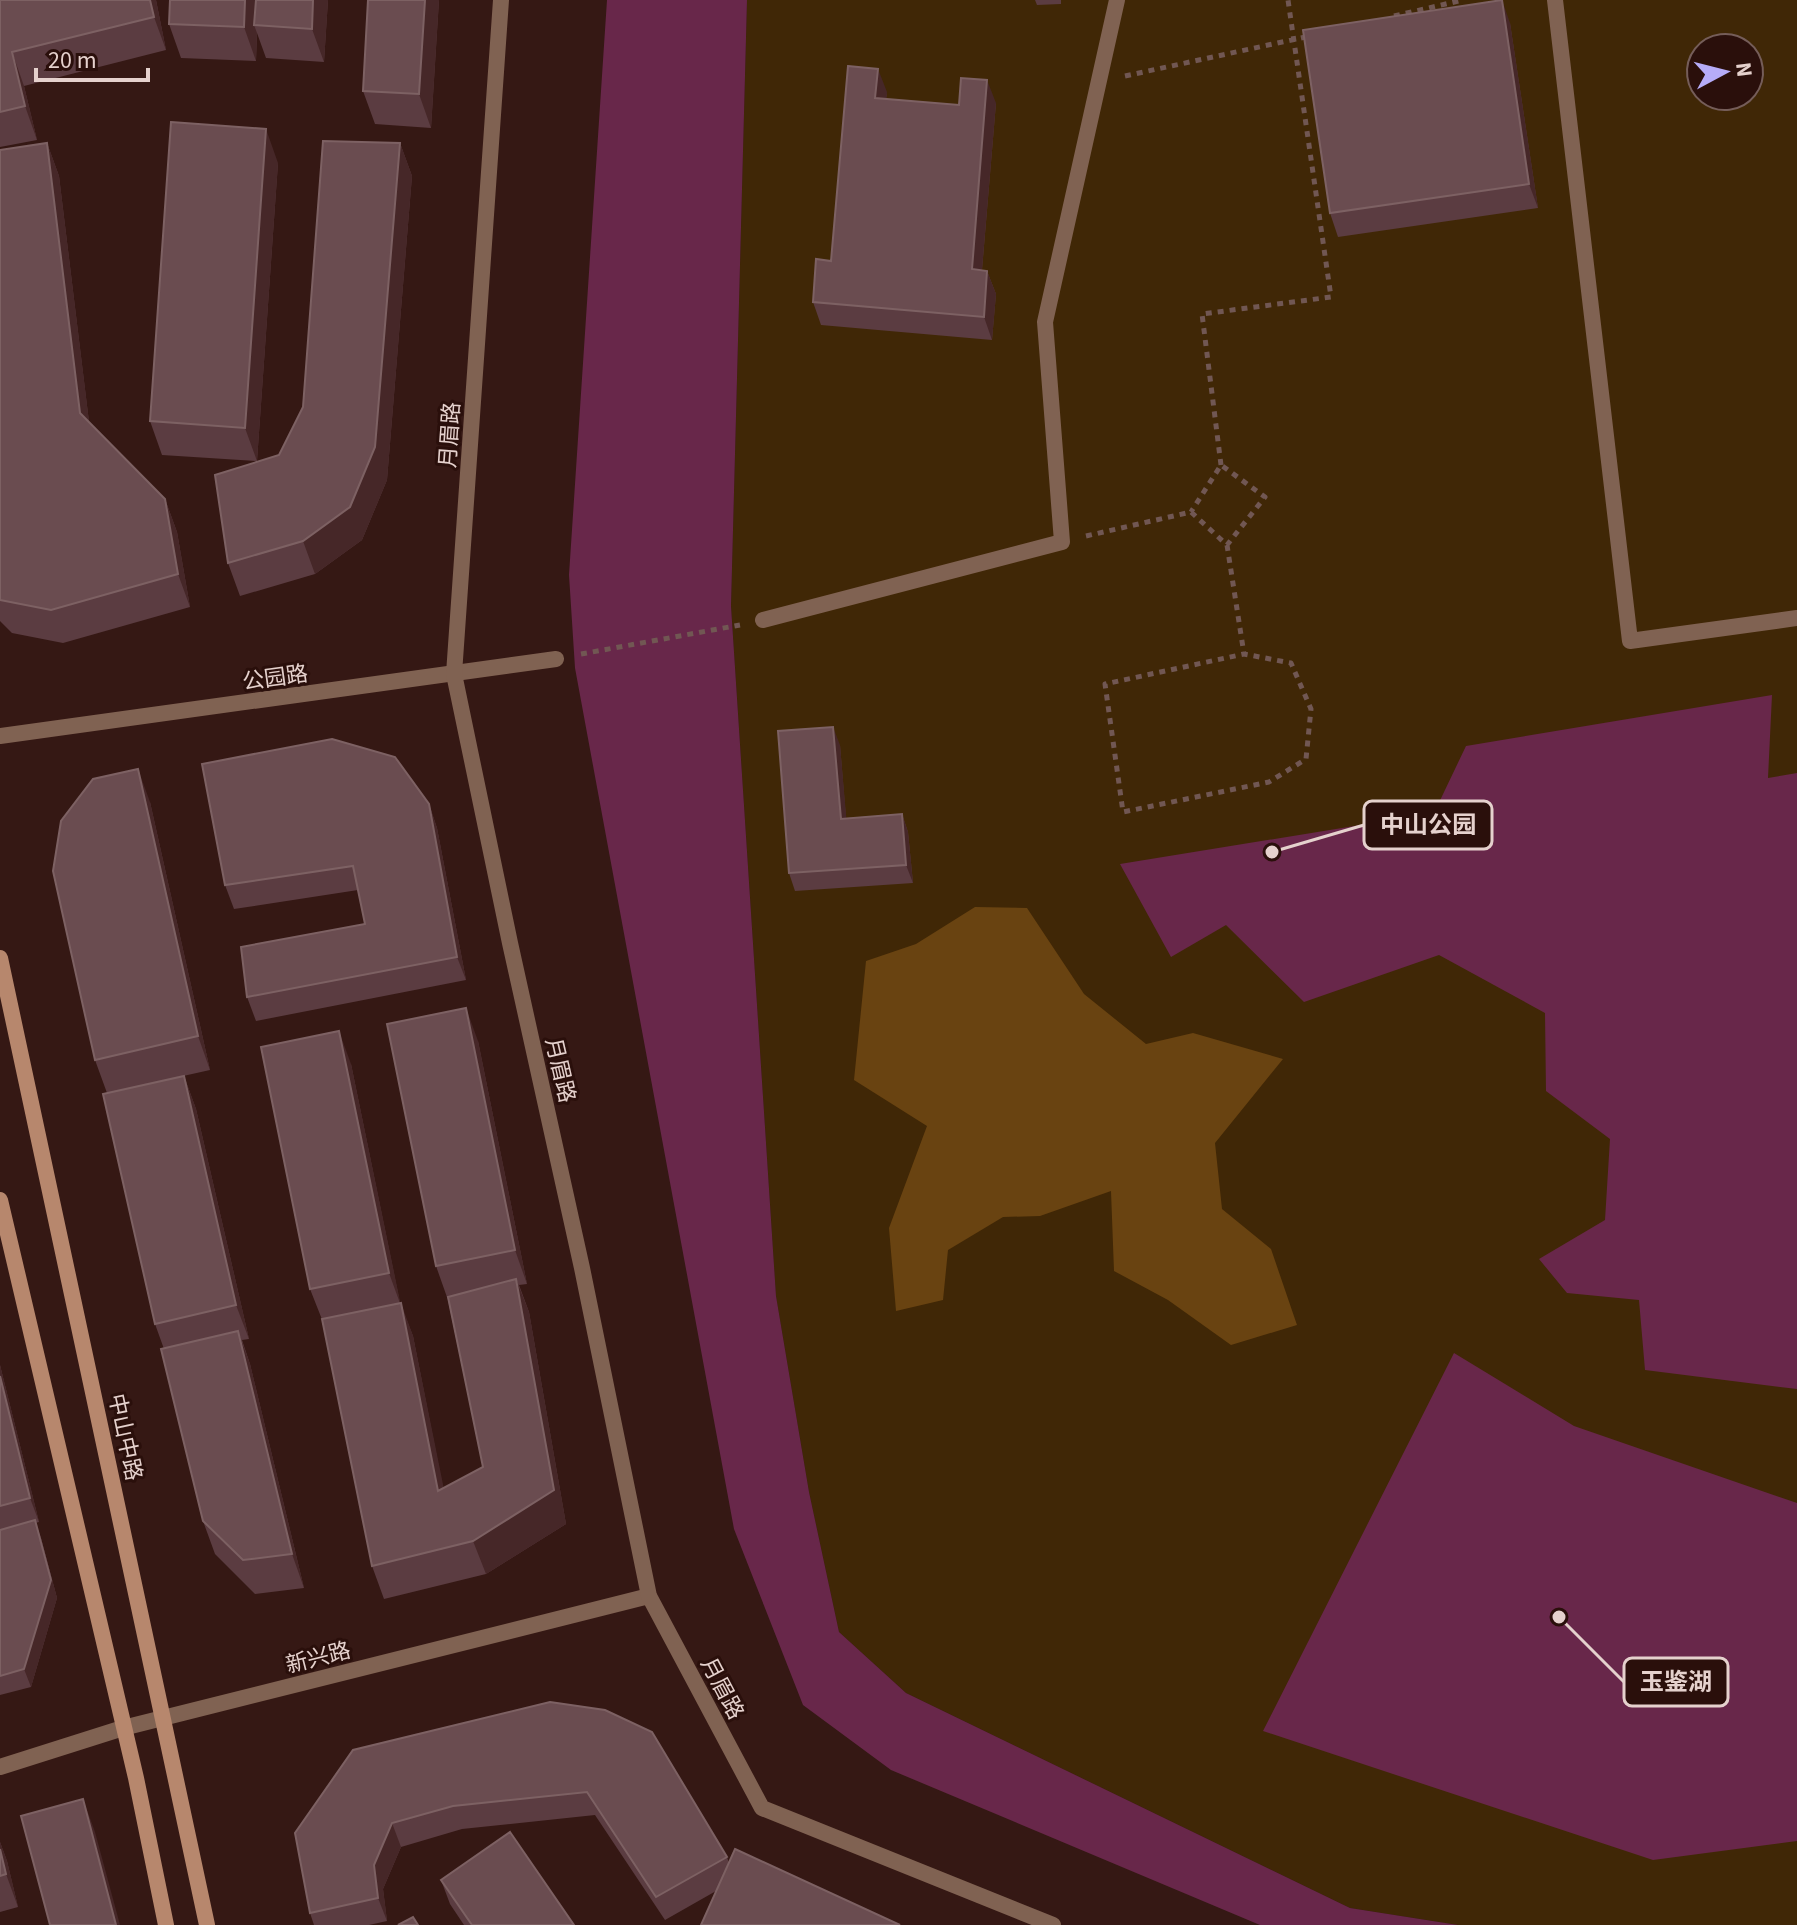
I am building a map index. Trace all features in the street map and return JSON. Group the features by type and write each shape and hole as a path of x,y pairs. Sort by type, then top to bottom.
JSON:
{"main road":[{"name":"中山中路","path":"0,958 207,1925"},
{"path":"0,1200 166,1925"}],"street":[{"name":"月眉路","path":"501,0 454,674 649,1596 762,1808 1053,1925"},
{"path":"763,620 1062,542 1045,322 1117,0"},
{"path":"1555,0 1630,641 1797,618"},
{"name":"公园路","path":"0,736 556,659"},
{"name":"新兴路","path":"0,1767 123,1728 649,1596"}],"path":[{"path":"1062,542 1191,512 1221,465 1202,314 1331,297 1288,0"},
{"path":"1386,18 1463,0"},
{"path":"1098,82 1325,33"},
{"path":"1221,465 1265,497 1227,545"},
{"path":"1191,512 1227,545 1244,654"},
{"path":"556,659 763,620"},
{"path":"1244,654 1291,663 1311,709 1306,759 1269,782 1123,812 1105,684 1244,654"}],"shaded area":[{"path":"607,0 747,0 731,606 776,1296 809,1492 839,1632 906,1693 1350,1908 1458,1925 1260,1925 891,1770 803,1705 734,1529 575,668 569,575"},
{"path":"747,0 1797,0 1797,1925 1458,1925 1350,1908 906,1693 839,1632 809,1492 776,1296 731,606"},
{"path":"1772,695 1768,778 1797,773 1797,1389 1645,1370 1639,1300 1567,1293 1539,1259 1605,1220 1610,1139 1546,1091 1545,1013 1439,955 1304,1002 1226,925 1171,957 1120,864 1434,813 1466,746"},
{"path":"975,907 1027,908 1084,994 1146,1044 1193,1033 1283,1059 1215,1143 1222,1209 1271,1249 1297,1325 1231,1345 1168,1300 1114,1271 1111,1191 1040,1216 1003,1217 948,1250 943,1300 896,1311 889,1228 927,1126 854,1080 866,961 916,944"},
{"path":"1454,1353 1574,1426 1797,1503 1797,1841 1653,1860 1263,1731"}],"building":[{"path":"0,0 150,0 154,17 12,52 25,106 0,112"},
{"path":"170,0 245,0 244,27 169,24"},
{"path":"256,0 313,0 312,29 254,25"},
{"path":"368,0 425,0 419,94 363,91"},
{"path":"1502,0 1529,184 1330,213 1303,30"},
{"path":"848,66 878,69 875,98 959,105 961,78 987,80 972,269 987,271 984,317 813,302 816,259 831,261"},
{"path":"171,122 266,129 245,428 150,421"},
{"path":"323,141 400,143 375,447 350,507 303,541 228,563 215,475 279,455 303,407"},
{"path":"47,143 80,413 165,499 178,574 51,610 0,600 0,150"},
{"path":"833,727 841,819 902,814 906,865 789,873 778,731"},
{"path":"332,739 395,757 429,804 457,957 247,997 241,947 365,924 353,866 225,885 202,764"},
{"path":"138,769 198,1036 95,1060 53,871 61,821 93,779"},
{"path":"466,1008 515,1250 436,1266 387,1024"},
{"path":"339,1031 389,1273 310,1289 261,1047"},
{"path":"184,1076 236,1305 155,1324 103,1094"},
{"path":"516,1279 554,1490 473,1541 372,1566 322,1319 401,1303 438,1491 483,1467 448,1297"},
{"path":"238,1331 292,1554 243,1560 203,1521 161,1349"},
{"path":"0,1376 30,1498 0,1506"},
{"path":"35,1520 51,1580 24,1669 0,1676 0,1530"},
{"path":"550,1702 605,1710 652,1732 727,1857 656,1897 587,1792 453,1806 392,1823 374,1865 378,1898 310,1913 295,1833 353,1750"},
{"path":"83,1799 116,1925 50,1925 21,1816"},
{"path":"510,1832 574,1925 472,1925 441,1880"},
{"path":"0,1849 6,1874 0,1876"},
{"path":"735,1849 900,1925 701,1925"},
{"path":"413,1917 418,1925 398,1925"}],"place":[{"name":"中山公园","path":"1272,852"},
{"name":"玉鉴湖","path":"1559,1617"}]}
